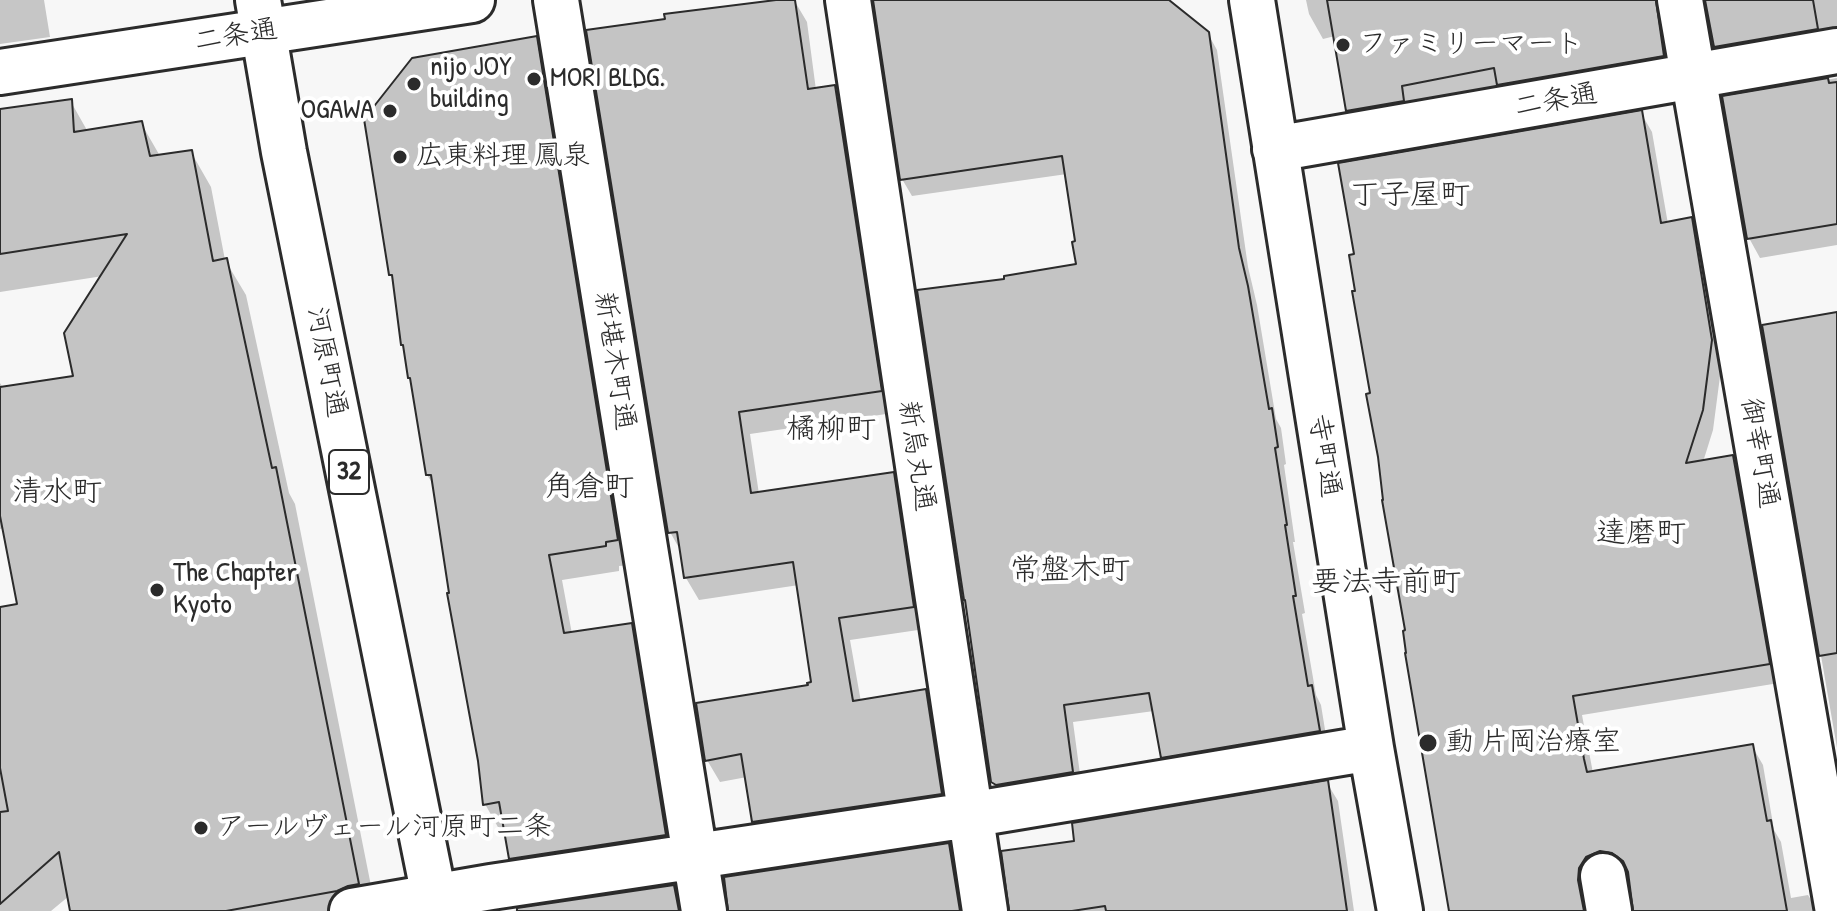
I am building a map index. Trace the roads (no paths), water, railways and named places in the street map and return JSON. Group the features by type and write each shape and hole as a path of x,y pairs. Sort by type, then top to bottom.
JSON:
{"street":[{"name":"二条通","path":"0,72 261,16 472,0"},
{"name":"新堪木町通","path":"556,0 704,911"},
{"name":"新烏丸通","path":"848,0 985,911"},
{"name":"寺町通","path":"1252,0 1371,748 1400,911"},
{"name":"御幸町通","path":"1680,0 1837,906"},
{"name":"河原町通","path":"261,16 284,152 436,904"},
{"name":"二条通","path":"1275,149 1837,51"},
{"path":"352,911 436,904 491,887 969,815 1371,748"}],"place":[{"name":"ファミリーマート","path":"1343,45"},
{"name":"MORI BLDG.","path":"534,79"},
{"name":"nijo JOY building","path":"414,84"},
{"name":"OGAWA","path":"390,111"},
{"name":"広東料理 鳳泉","path":"400,157"},
{"name":"The Chapter Kyoto","path":"157,590"},
{"name":"動 片岡治療室","path":"1428,743"},
{"name":"アールヴェール河原町二条","path":"201,828"}],"district":[{"name":"丁子屋町","path":"1410,196"},
{"name":"橘柳町","path":"831,430"},
{"name":"角倉町","path":"589,488"},
{"name":"清水町","path":"57,493"},
{"name":"達磨町","path":"1641,534"},
{"name":"常盤木町","path":"1070,571"},
{"name":"要法寺前町","path":"1386,583"}]}
